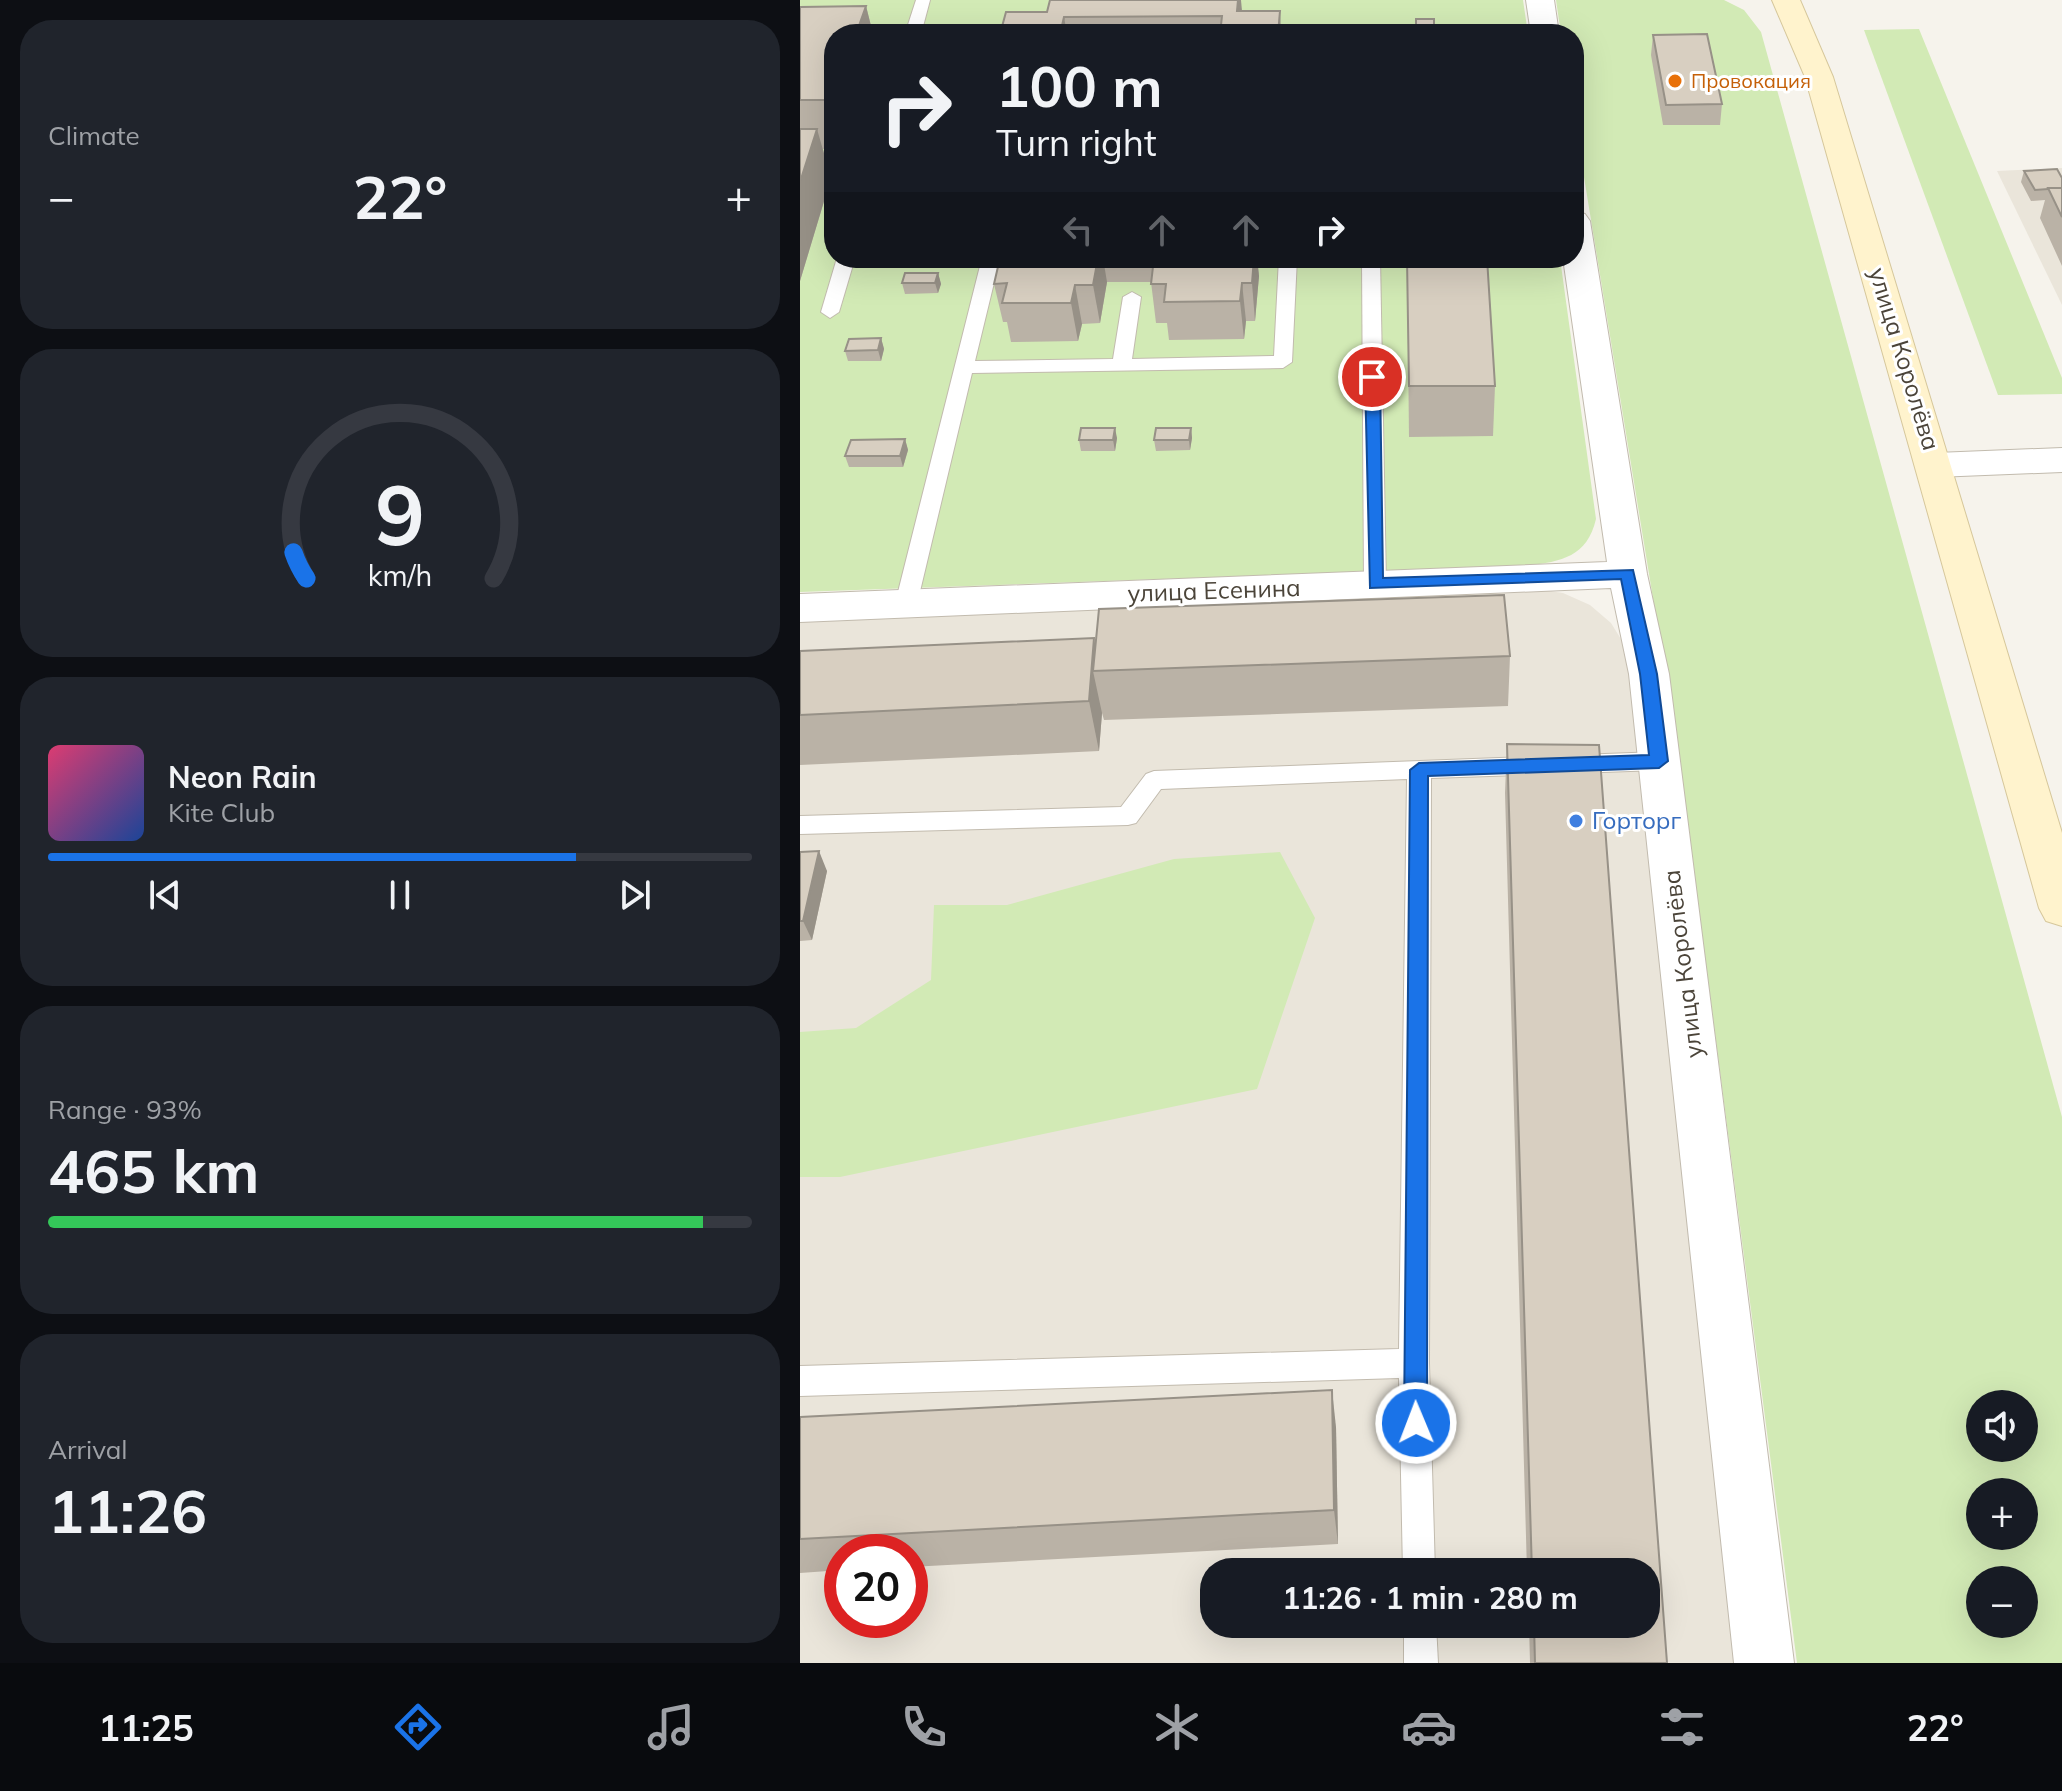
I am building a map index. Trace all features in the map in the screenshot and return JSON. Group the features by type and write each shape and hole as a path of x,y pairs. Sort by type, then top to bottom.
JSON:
{"main road":[{"name":"улица Королёва","path":"1786,0 1819,77 1936,465 2062,908"}],"street":[{"path":"1540,0 1544,24"},
{"name":"улица Королёва","path":"1581,268 1628,574 1649,674 1764,1663"},
{"path":"1936,465 2062,460"},
{"name":"улица Есенина","path":"800,608 1628,574"}],"lane":[{"path":"916,24 923,0"},
{"path":"830,312 843,268"},
{"path":"906,604 989,268"},
{"path":"964,367 1283,362 1288,268"},
{"path":"1371,268 1375,584"},
{"path":"1122,364 1132,297"},
{"path":"800,825 1128,816 1154,780 1659,761"},
{"path":"1419,770 1414,1363 1419,1558"},
{"path":"800,1381 1414,1363"},
{"path":"1420,1638 1421,1663"}],"shaded area":[{"path":"2062,168 2062,305 1997,171"},
{"path":"1529,588 1563,593 1590,605 1611,623 1624,644 1631,673 1745,1663 800,1663 800,618"}],"green space":[{"path":"800,0 1523,0 1527,24 824,24 824,268 1561,268 1596,519 1592,532 1579,549 1562,559 1527,566 800,592"},
{"path":"1556,0 1724,0 1744,10 1761,32 2062,1117 2062,1663 1797,1663 1679,757 1584,177 1584,24 1560,24"},
{"path":"1919,29 2062,378 2062,394 1998,395 1864,30"},
{"path":"1280,852 1315,918 1257,1089 840,1177 800,1177 800,1032 856,1028 931,980 934,905 1007,905 1174,859"}],"building":[{"path":"1050,0 1238,0 1237,11 1280,11 1279,24 1221,24 1222,16 1064,17 1062,24 1003,24 1006,12 1047,12"},
{"path":"866,6 860,24 824,24 824,100 800,100 800,7"},
{"path":"1416,19 1434,19 1434,24 1416,24"},
{"path":"1707,34 1722,104 1666,105 1653,35"},
{"path":"800,129 817,129 800,182"},
{"path":"2057,169 2062,178 2062,188 2035,190 2024,171"},
{"path":"2048,188 2062,188 2062,217"},
{"path":"998,268 1096,268 1093,285 1075,285 1071,303 1002,303 1007,283 994,284"},
{"path":"1153,268 1253,268 1252,283 1242,283 1240,301 1164,302 1166,284 1151,284"},
{"path":"1407,268 1488,268 1495,386 1409,386"},
{"path":"905,273 938,273 935,283 902,283"},
{"path":"881,338 878,350 845,351 849,339"},
{"path":"1081,428 1115,428 1113,440 1079,440"},
{"path":"1156,428 1191,428 1189,440 1154,440"},
{"path":"905,439 900,456 845,456 851,440"},
{"path":"1504,595 1510,656 1093,671 1099,609"},
{"path":"1094,638 1089,701 800,715 800,651"},
{"path":"1507,744 1599,745 1659,1558 1532,1558"},
{"path":"819,851 803,921 800,921 800,852"},
{"path":"1332,1390 1334,1510 892,1534 824,1534 824,1538 800,1539 800,1417"},
{"path":"1660,1568 1667,1663 1535,1663 1534,1638 1660,1638"}],"place":[{"name":"Провокация","path":"1675,81"},
{"name":"Горторг","path":"1576,821"}],"route":[{"path":"1372,377 1375,584 1628,574 1649,674 1659,761 1419,770 1416,1423"}]}
